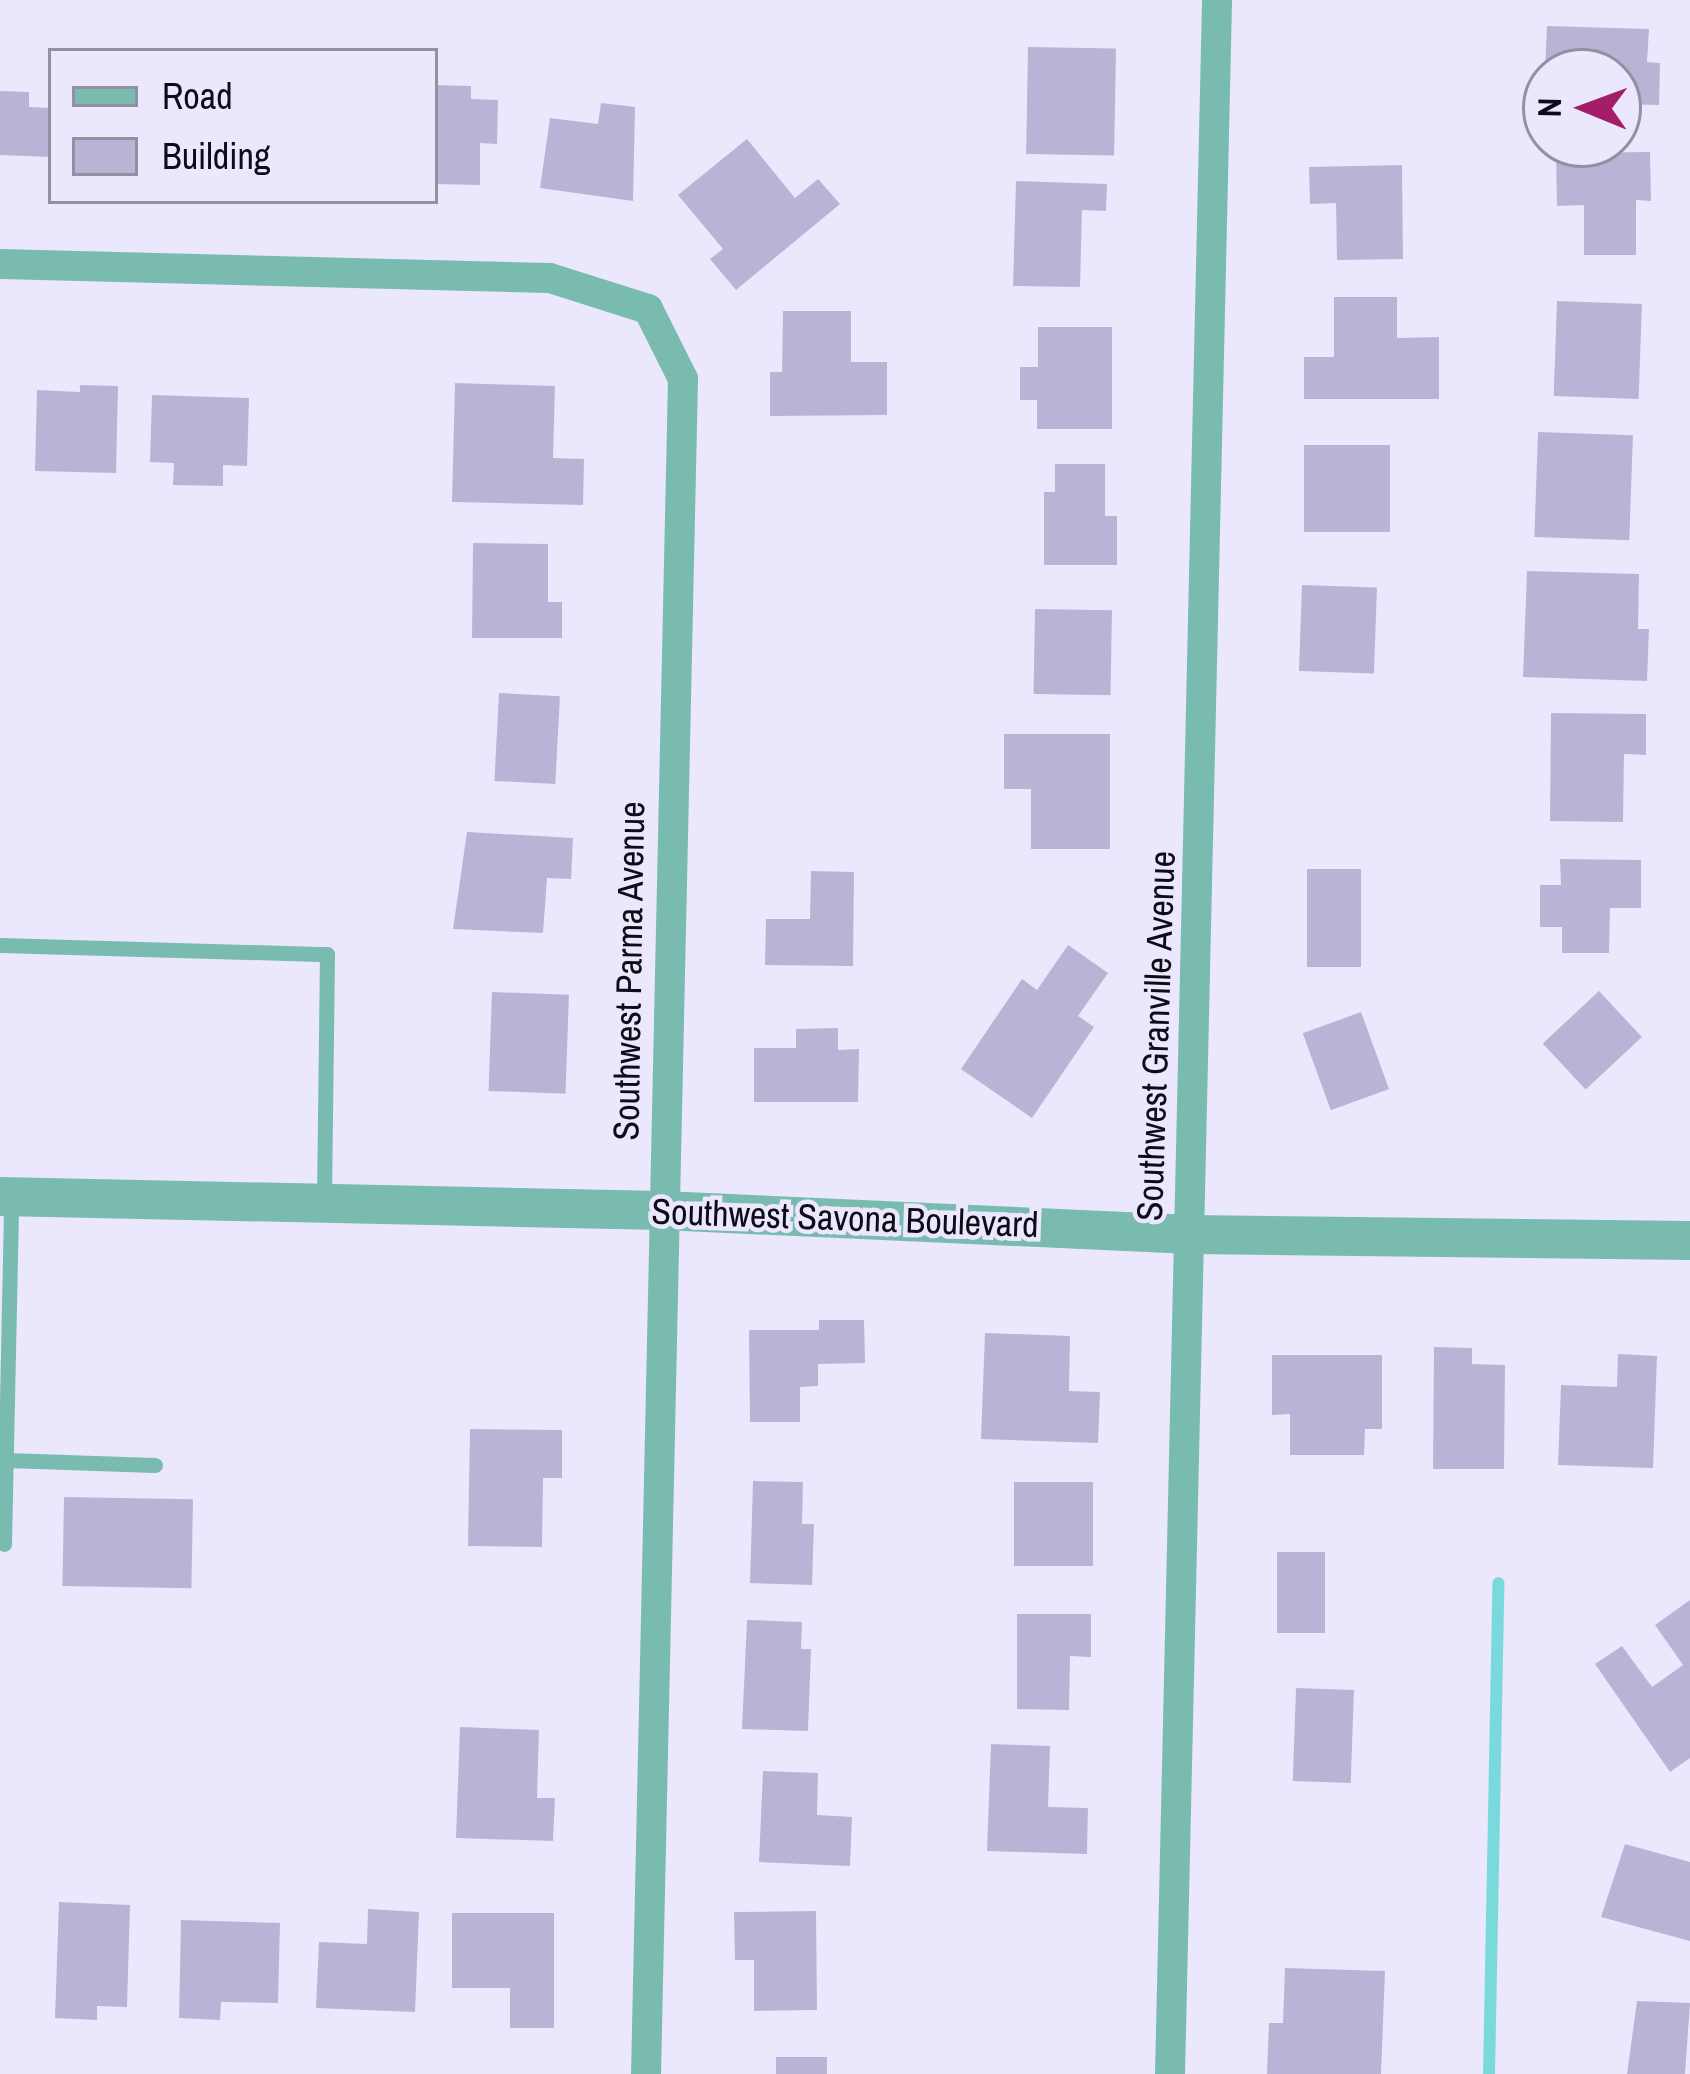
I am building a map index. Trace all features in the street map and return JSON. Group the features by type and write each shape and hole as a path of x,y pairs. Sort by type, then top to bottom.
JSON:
{"street":[{"name":"Southwest Granville Avenue","path":"1170,2074 1217,0"},
{"name":"Southwest Parma Avenue","path":"0,264 550,278 648,309 683,380 646,2074"},
{"name":"Southwest Savona Boulevard","path":"6,1196 662,1210 1190,1234 1690,1240"}],"lane":[{"path":"0,945 327,953 324,1203"},
{"path":"4,1544 6,1196"},
{"path":"6,1460 155,1465"}],"building":[{"path":"1547,26 1649,29 1647,62 1660,63 1659,105 1642,105 1642,48 1546,48"},
{"path":"1028,47 1116,49 1114,156 1026,154"},
{"path":"438,85 471,86 471,99 498,100 497,144 480,143 480,185 438,184"},
{"path":"0,91 29,92 29,107 48,108 48,157 0,155"},
{"path":"601,103 635,107 633,201 540,188 550,118 598,124"},
{"path":"747,139 795,198 818,179 840,204 736,290 710,259 723,249 678,195"},
{"path":"1642,152 1650,152 1651,201 1636,200 1636,255 1584,255 1584,205 1557,206 1556,168 1642,168"},
{"path":"1402,165 1403,259 1337,260 1336,203 1310,204 1309,167"},
{"path":"1016,181 1107,184 1106,211 1082,210 1080,287 1013,286"},
{"path":"1334,297 1397,297 1397,338 1439,337 1439,399 1304,399 1304,357 1334,357"},
{"path":"1557,301 1642,304 1639,399 1554,396"},
{"path":"783,311 851,311 851,362 887,362 887,415 770,416 770,372 782,372"},
{"path":"1038,327 1112,327 1112,429 1037,429 1037,400 1020,400 1020,367 1038,367"},
{"path":"455,383 555,386 553,458 584,459 583,505 452,502"},
{"path":"80,385 118,386 116,473 35,471 37,390 80,392"},
{"path":"152,395 249,398 247,466 223,465 223,486 173,485 174,463 150,462"},
{"path":"1538,432 1633,435 1629,540 1534,537"},
{"path":"1304,445 1390,445 1390,532 1304,532"},
{"path":"1055,464 1105,464 1105,516 1117,516 1117,565 1044,565 1044,492 1055,492"},
{"path":"473,543 548,544 548,602 562,602 562,638 472,638"},
{"path":"1527,571 1639,574 1638,629 1649,629 1647,681 1523,677"},
{"path":"1302,585 1377,588 1374,674 1299,671"},
{"path":"1035,609 1112,610 1111,695 1034,694"},
{"path":"499,693 560,696 555,784 494,781"},
{"path":"1551,713 1646,714 1646,755 1624,754 1623,822 1550,821"},
{"path":"1004,734 1110,734 1110,849 1031,849 1031,789 1004,789"},
{"path":"467,832 573,838 571,879 547,878 543,933 453,929"},
{"path":"1560,859 1641,860 1641,908 1610,908 1609,953 1562,953 1562,927 1540,927 1540,885 1561,885"},
{"path":"1307,869 1361,869 1361,967 1307,967"},
{"path":"811,871 854,872 853,966 765,965 766,919 810,919"},
{"path":"1068,945 1108,973 1078,1016 1094,1027 1032,1118 961,1069 1022,979 1037,990"},
{"path":"1599,991 1642,1037 1586,1090 1543,1044"},
{"path":"492,992 569,995 565,1094 489,1091"},
{"path":"1361,1012 1389,1089 1331,1110 1303,1033"},
{"path":"838,1028 838,1050 859,1049 858,1102 754,1102 754,1048 796,1048 796,1029"},
{"path":"819,1320 864,1320 865,1363 818,1364 818,1386 800,1387 800,1422 750,1422 749,1330 819,1330"},
{"path":"985,1333 1070,1336 1069,1391 1100,1392 1098,1443 981,1439"},
{"path":"1434,1347 1472,1348 1472,1364 1505,1365 1504,1469 1433,1469"},
{"path":"1618,1354 1657,1356 1653,1468 1558,1465 1561,1385 1617,1387"},
{"path":"1272,1355 1382,1355 1382,1429 1365,1429 1364,1455 1290,1455 1290,1414 1272,1415"},
{"path":"470,1429 562,1430 562,1478 543,1478 542,1547 468,1546"},
{"path":"753,1481 803,1482 802,1524 814,1524 812,1585 750,1583"},
{"path":"1014,1482 1093,1482 1093,1566 1014,1566"},
{"path":"64,1497 193,1499 191,1588 62,1586"},
{"path":"1277,1552 1325,1552 1325,1633 1277,1633"},
{"path":"1690,1600 1690,1758 1670,1772 1595,1664 1622,1646 1652,1687 1683,1665 1655,1625"},
{"path":"1017,1614 1091,1614 1091,1657 1070,1656 1069,1710 1017,1709"},
{"path":"747,1620 802,1622 801,1649 811,1649 808,1731 742,1729"},
{"path":"1296,1688 1354,1690 1351,1783 1293,1781"},
{"path":"460,1727 539,1730 537,1798 555,1798 553,1841 456,1838"},
{"path":"991,1744 1050,1746 1048,1807 1088,1808 1087,1854 987,1851"},
{"path":"763,1771 818,1773 817,1815 852,1817 850,1866 759,1862"},
{"path":"1625,1844 1690,1862 1690,1941 1601,1917"},
{"path":"59,1902 130,1905 127,2007 97,2006 97,2020 55,2018"},
{"path":"368,1909 419,1912 415,2012 316,2008 319,1942 367,1944"},
{"path":"816,1911 817,2010 754,2011 754,1960 735,1960 734,1912"},
{"path":"452,1913 554,1913 554,2028 510,2028 510,1988 452,1988"},
{"path":"181,1920 280,1923 278,2003 221,2002 220,2020 179,2018"},
{"path":"1285,1968 1385,1971 1381,2074 1267,2074 1269,2023 1283,2023"},
{"path":"1637,2001 1690,2003 1685,2074 1627,2074"},
{"path":"776,2057 827,2057 827,2074 776,2074"}],"waterway":[{"path":"1489,2074 1498,1583"}]}
